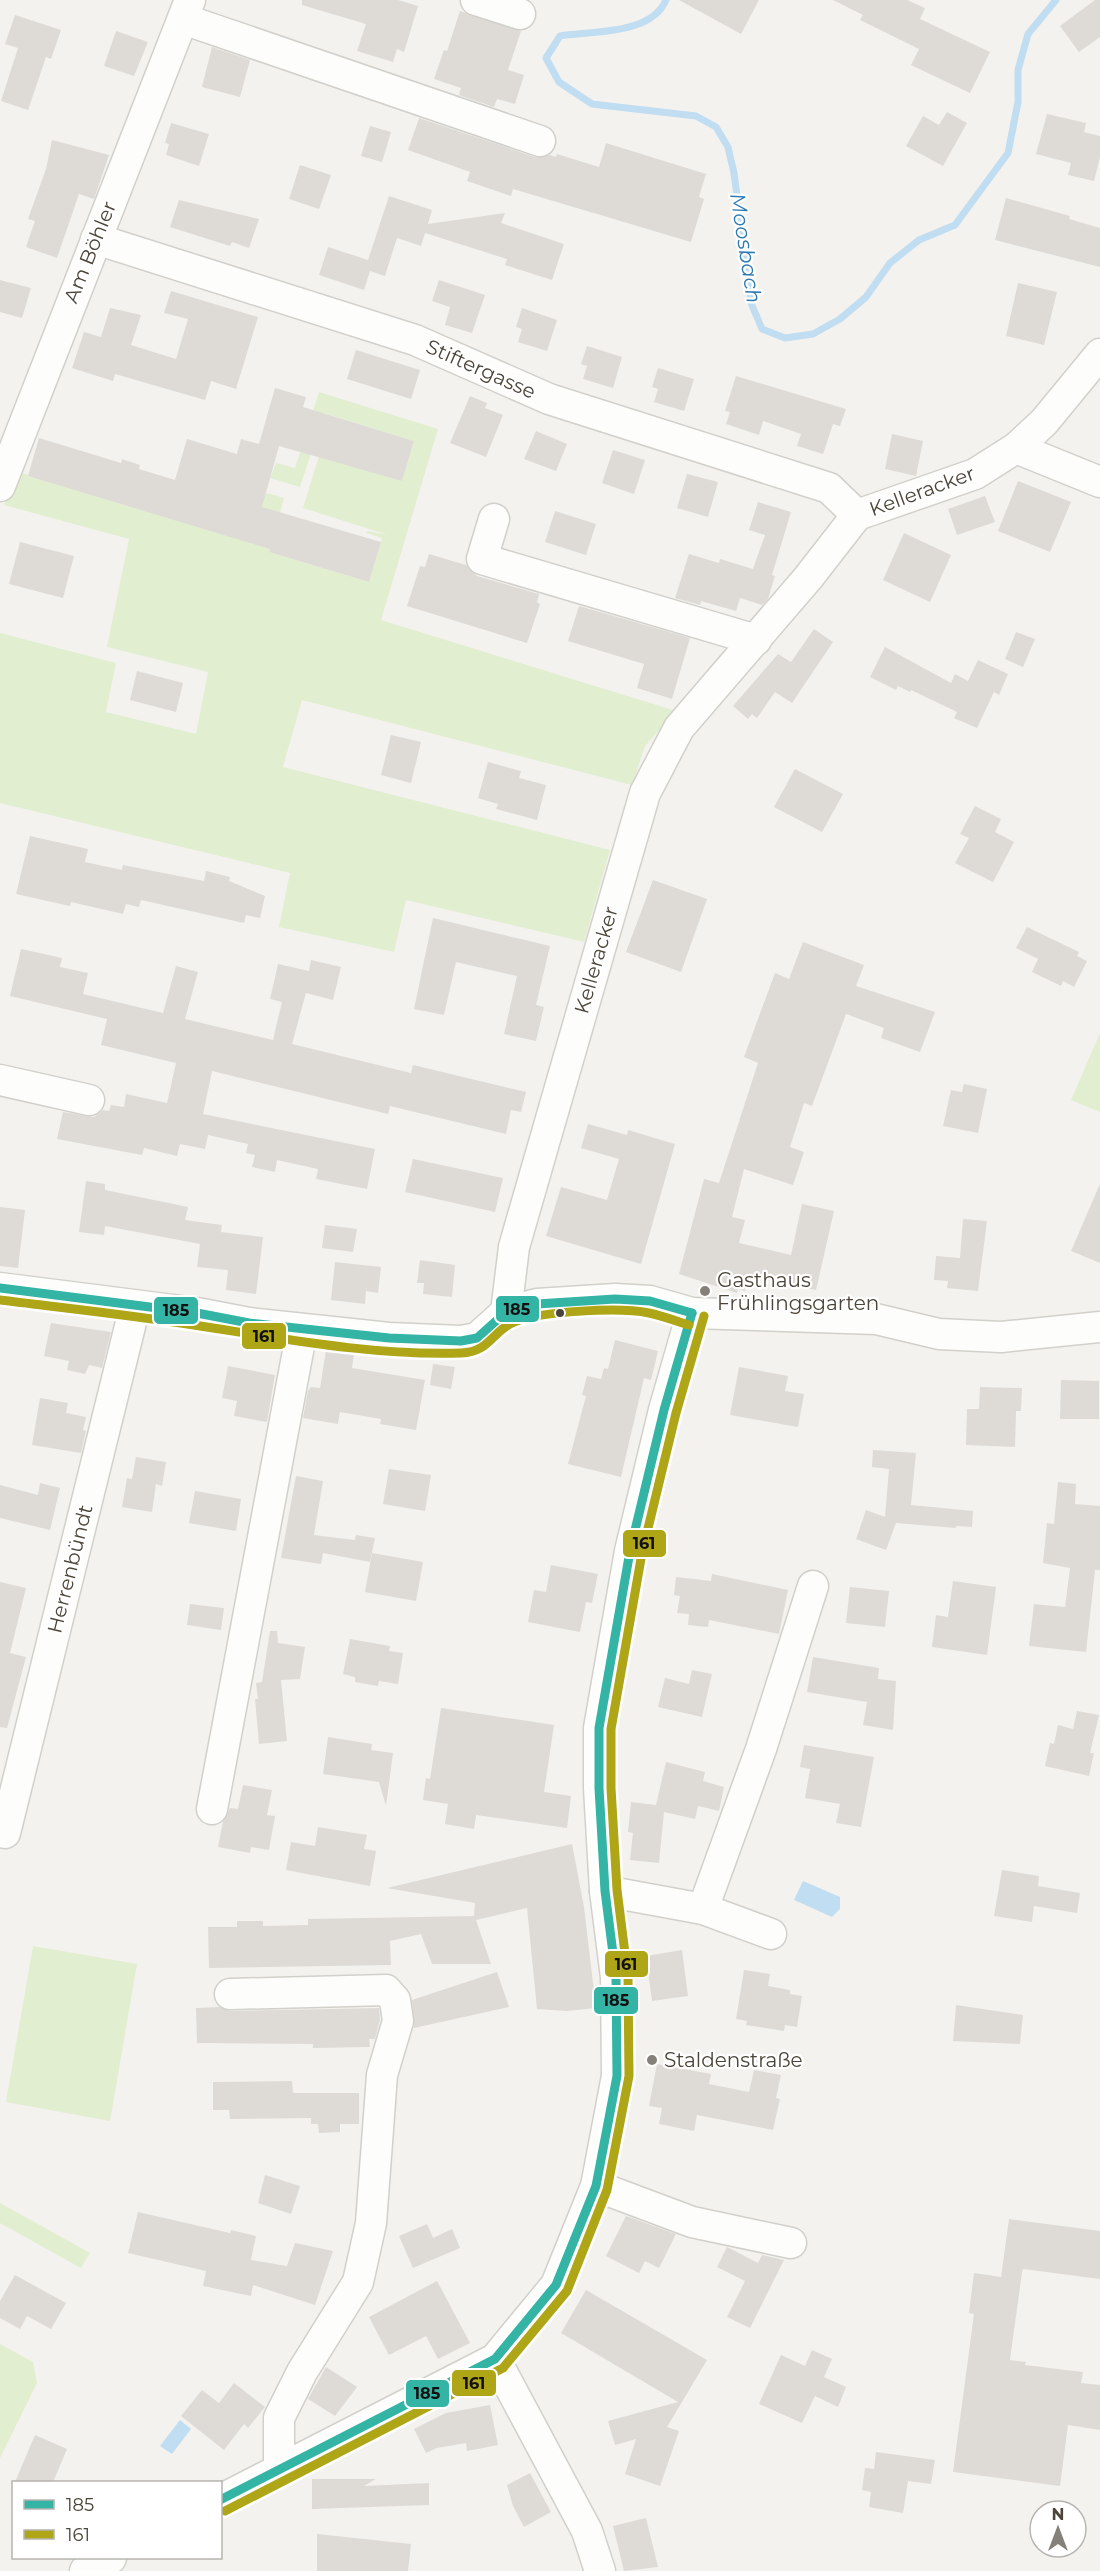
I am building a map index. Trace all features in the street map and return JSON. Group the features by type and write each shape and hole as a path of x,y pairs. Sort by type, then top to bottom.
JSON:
{"street":[{"path":"476,0 520,14"},
{"name":"Am Böhler","path":"0,486 186,10 540,141"},
{"name":"Stiftergasse","path":"96,239 415,340 549,399 829,488 857,515"},
{"name":"Kelleracker","path":"506,1312 514,1247 645,793 679,728 756,640 857,515 975,474 1016,448 1044,422 1100,354"},
{"path":"1016,448 1100,482"},
{"path":"494,519 482,559 756,640"},
{"path":"0,1080 89,1100"},
{"path":"0,1288 302,1330 389,1338 461,1341 477,1338 506,1312 537,1304 615,1299 650,1301 692,1313 876,1318 939,1334 1001,1337 1100,1327"},
{"name":"Herrenbündt","path":"5,1833 135,1306"},
{"path":"222,2499 495,2359 556,2285 596,2186 616,2076 616,1977 605,1891 599,1788 599,1728 630,1551 664,1410 692,1313"},
{"path":"212,1809 302,1330"},
{"path":"703,1909 761,1749 813,1586"},
{"path":"605,1891 703,1909 771,1934"},
{"path":"230,1994 386,1990 395,2000 398,2021 382,2075 371,2223 358,2282 302,2372 279,2418 279,2469"},
{"path":"596,2186 692,2222 791,2243"},
{"path":"495,2359 587,2531 600,2571"},
{"path":"85,2571 109,2559"}],"green space":[{"path":"319,392 438,429 381,620 676,711 645,746 632,785 302,700 283,767 610,850 584,942 406,900 394,952 279,927 290,873 0,803 0,633 116,663 106,712 196,734 208,672 107,647 129,539 4,505 16,471 127,506 139,469 147,511 261,501 267,493 284,498 269,552 369,582 382,538 366,533 368,531 388,535 303,508 319,456 402,481 414,441 324,413 300,487 270,478 276,463 295,468"},
{"path":"1100,1033 1100,1112 1071,1100"},
{"path":"33,1946 137,1964 110,2121 6,2102"},
{"path":"0,2203 90,2253 81,2268 0,2223"},
{"path":"0,2344 33,2362 37,2383 0,2458"}],"water":[{"path":"803,1881 840,1897 840,1909 832,1917 794,1900"},
{"path":"180,2420 191,2429 172,2454 160,2446"}],"building":[{"path":"302,0 398,0 418,6 404,52 397,49 393,62 357,51 366,24 302,5"},
{"path":"679,0 759,0 741,34"},
{"path":"833,0 907,0 925,8 920,19 990,52 970,93 911,65 919,49 860,20 863,15"},
{"path":"1095,0 1100,0 1100,37 1079,52 1060,26"},
{"path":"460,11 521,31 508,70 524,75 515,104 497,99 494,107 459,95 461,88 434,79 444,50 447,51"},
{"path":"15,15 61,30 51,59 46,57 28,110 1,101 18,48 5,44"},
{"path":"116,31 148,42 134,76 104,66"},
{"path":"212,47 250,60 240,97 202,87"},
{"path":"947,112 967,123 943,166 906,146 923,116 939,125"},
{"path":"1047,114 1086,123 1084,132 1100,136 1100,157 1094,181 1068,175 1071,163 1036,154"},
{"path":"419,118 535,157 550,155 556,157 557,154 599,167 606,143 706,174 699,197 704,199 691,242 513,189 511,196 467,181 470,172 408,150"},
{"path":"171,123 209,134 199,166 166,155 169,144 165,143"},
{"path":"370,126 391,132 382,162 361,156"},
{"path":"52,140 109,155 94,199 79,194 57,258 26,247 35,221 28,219 46,169"},
{"path":"300,165 331,175 319,209 289,199"},
{"path":"389,196 432,210 428,224 505,213 501,223 564,244 552,280 505,265 507,259 425,233 421,246 397,238 385,276 370,271 364,290 319,275 328,247 368,260"},
{"path":"1006,198 1070,216 1069,219 1100,228 1100,267 995,240"},
{"path":"179,200 259,219 249,248 232,242 230,246 170,227"},
{"path":"0,280 31,288 22,318 0,312"},
{"path":"439,280 485,295 472,333 445,325 450,307 432,301"},
{"path":"1018,283 1057,292 1044,345 1006,336"},
{"path":"171,291 258,317 236,389 211,381 205,400 115,374 113,381 72,368 84,332 101,337 110,308 141,315 131,345 176,359 188,319 164,313"},
{"path":"522,308 557,320 547,351 518,342 522,329 516,327"},
{"path":"587,346 622,357 613,388 583,379 587,366 581,364"},
{"path":"356,350 420,370 411,399 347,379"},
{"path":"658,368 694,379 684,411 654,402 658,389 652,387"},
{"path":"736,376 846,409 840,426 833,424 823,454 797,446 801,434 763,421 759,435 726,424 730,412 725,411"},
{"path":"275,388 306,397 303,407 414,441 402,481 279,446 262,507 381,542 369,582 269,552 270,549 28,476 39,438 121,463 122,459 140,465 139,469 175,480 187,439 237,454 241,439 259,444"},
{"path":"470,396 487,403 485,408 503,415 486,457 450,443"},
{"path":"536,431 567,444 556,471 524,459"},
{"path":"892,434 923,441 916,476 885,469"},
{"path":"613,450 645,460 634,494 602,483"},
{"path":"687,474 718,482 708,517 677,508"},
{"path":"1018,481 1071,502 1050,552 998,531"},
{"path":"985,496 995,522 957,535 948,509"},
{"path":"758,502 791,512 772,575 775,576 768,599 762,605 740,598 736,611 701,601 700,605 675,598 689,554 719,563 720,559 753,569 765,535 749,530"},
{"path":"555,511 596,524 586,555 545,542"},
{"path":"904,533 951,555 930,602 883,580"},
{"path":"20,542 74,556 63,598 9,584"},
{"path":"429,554 466,565 477,576 539,594 537,602 540,604 527,643 407,606 420,566 425,567"},
{"path":"579,606 690,638 672,699 637,688 644,664 568,641"},
{"path":"814,629 833,642 792,703 775,692 757,718 752,714 748,719 733,706 778,654 791,662"},
{"path":"1016,632 1035,639 1023,667 1005,659"},
{"path":"885,647 951,683 955,674 968,681 978,660 1008,674 999,695 994,692 977,728 954,718 957,712 911,690 910,692 898,686 896,690 870,677"},
{"path":"137,671 183,683 176,712 130,700"},
{"path":"391,735 421,742 411,783 381,775"},
{"path":"488,762 521,771 519,778 546,785 537,820 496,809 498,804 478,798"},
{"path":"795,769 843,794 822,832 774,807"},
{"path":"975,806 1001,819 995,832 1014,842 993,882 955,863 969,838 960,834"},
{"path":"30,836 88,849 85,862 122,870 123,865 204,881 206,871 230,877 229,881 265,896 260,918 246,915 244,923 141,900 139,907 126,904 123,914 71,902 70,906 16,894"},
{"path":"653,880 707,899 681,972 626,952"},
{"path":"433,918 550,946 536,1005 544,1007 536,1041 504,1034 517,976 456,962 444,1015 414,1009"},
{"path":"1027,927 1079,952 1077,956 1087,961 1074,987 1063,981 1061,986 1032,972 1038,959 1016,948"},
{"path":"803,942 864,965 856,986 935,1012 920,1052 881,1038 884,1028 846,1014 812,1106 804,1103 790,1147 804,1152 793,1185 744,1169 732,1217 745,1220 739,1243 791,1255 802,1204 834,1211 816,1290 749,1276 745,1291 738,1289 737,1293 679,1274 704,1179 719,1183 758,1063 744,1057 775,973 789,979"},
{"path":"21,949 62,958 60,967 88,973 83,994 163,1013 176,966 198,972 185,1019 273,1040 282,1002 270,999 278,964 309,971 311,960 341,967 333,1000 306,993 292,1044 411,1073 413,1065 526,1092 521,1112 511,1110 506,1134 390,1106 388,1114 212,1071 203,1114 375,1149 367,1189 316,1179 318,1169 277,1160 275,1172 252,1167 255,1155 246,1153 248,1144 208,1135 205,1149 180,1144 177,1156 144,1148 142,1155 57,1139 63,1112 94,1117 103,1110 109,1111 111,1105 124,1107 126,1094 167,1103 176,1063 101,1045 107,1019 10,996"},
{"path":"964,1084 987,1089 978,1133 943,1126 951,1090 962,1092"},
{"path":"588,1124 627,1135 628,1130 675,1144 641,1264 546,1236 561,1187 607,1200 619,1159 581,1148"},
{"path":"413,1159 503,1178 495,1212 405,1192"},
{"path":"86,1181 105,1184 105,1190 188,1207 185,1220 222,1225 221,1232 263,1237 256,1294 226,1290 228,1270 197,1267 200,1244 105,1226 104,1235 79,1232"},
{"path":"1100,1184 1100,1263 1071,1251"},
{"path":"0,1207 25,1210 18,1268 0,1266"},
{"path":"963,1219 987,1221 978,1291 947,1288 948,1281 934,1280 936,1256 960,1258"},
{"path":"325,1225 357,1229 353,1252 322,1248"},
{"path":"420,1260 455,1265 452,1297 423,1294 424,1283 417,1283"},
{"path":"335,1262 381,1267 378,1293 366,1291 365,1304 331,1300"},
{"path":"51,1323 111,1332 102,1368 89,1365 85,1374 67,1370 69,1361 44,1356"},
{"path":"615,1340 658,1351 651,1380 644,1378 621,1477 568,1464 586,1396 582,1395 587,1376 601,1379 604,1368 608,1369"},
{"path":"326,1350 354,1355 352,1368 425,1380 416,1430 380,1424 381,1419 340,1412 338,1424 303,1418 308,1391 311,1387 320,1388"},
{"path":"433,1364 455,1367 451,1389 430,1385"},
{"path":"228,1366 275,1375 267,1422 234,1416 237,1401 222,1398"},
{"path":"739,1367 788,1376 785,1391 804,1394 798,1427 730,1415"},
{"path":"1061,1380 1099,1381 1099,1419 1060,1419"},
{"path":"980,1387 1022,1388 1021,1411 1016,1411 1015,1447 966,1445 967,1409 979,1409"},
{"path":"40,1398 68,1403 66,1413 86,1417 83,1430 86,1431 81,1453 32,1445"},
{"path":"873,1450 916,1453 911,1505 973,1511 972,1527 956,1526 956,1528 896,1523 886,1550 856,1539 866,1510 885,1517 889,1469 872,1467"},
{"path":"136,1457 166,1462 162,1486 156,1484 152,1512 122,1507 127,1478 132,1479"},
{"path":"389,1469 431,1475 425,1511 383,1504"},
{"path":"296,1476 323,1481 314,1535 355,1540 356,1535 375,1538 370,1562 323,1553 321,1564 281,1558"},
{"path":"1058,1482 1076,1484 1075,1504 1100,1506 1100,1570 1095,1570 1086,1652 1029,1646 1034,1604 1065,1607 1070,1568 1043,1563 1047,1523 1054,1524"},
{"path":"40,1483 60,1488 50,1530 0,1518 0,1485 38,1495"},
{"path":"195,1491 241,1499 236,1531 189,1523"},
{"path":"372,1553 423,1562 416,1601 365,1592"},
{"path":"551,1565 598,1574 592,1603 586,1602 580,1632 528,1622 534,1590 546,1592"},
{"path":"712,1574 788,1590 779,1634 709,1620 708,1627 688,1625 689,1614 677,1613 680,1596 674,1595 676,1577 711,1581"},
{"path":"953,1581 996,1587 987,1655 932,1647 936,1615 948,1617"},
{"path":"0,1582 26,1588 10,1653 26,1657 7,1728 0,1727"},
{"path":"850,1587 889,1591 885,1627 846,1623"},
{"path":"190,1604 224,1608 221,1630 187,1625"},
{"path":"270,1631 277,1631 278,1643 305,1647 300,1679 281,1680 287,1741 259,1744 256,1683 262,1682"},
{"path":"350,1639 390,1646 389,1651 403,1653 398,1684 379,1681 378,1686 355,1682 355,1677 343,1674"},
{"path":"813,1657 879,1668 878,1679 896,1681 893,1730 863,1725 867,1702 807,1692"},
{"path":"692,1670 712,1674 702,1717 658,1707 665,1678 689,1684"},
{"path":"441,1708 554,1725 544,1792 571,1796 567,1828 476,1815 474,1829 445,1824 448,1804 423,1800 426,1778 430,1779"},
{"path":"1077,1711 1099,1715 1090,1753 1094,1753 1089,1776 1045,1766 1050,1743 1054,1744 1058,1725 1073,1729"},
{"path":"328,1737 372,1744 371,1750 393,1753 386,1806 379,1782 323,1774"},
{"path":"804,1745 874,1757 861,1827 836,1823 840,1804 805,1798 810,1769 800,1767"},
{"path":"666,1762 705,1772 703,1781 724,1787 719,1811 698,1806 695,1819 664,1812 659,1863 630,1860 633,1833 628,1832 631,1802 656,1805"},
{"path":"243,1785 272,1790 267,1815 275,1816 269,1850 251,1847 250,1853 218,1847 223,1822 230,1808 238,1809"},
{"path":"318,1827 367,1835 364,1849 376,1851 370,1886 286,1870 291,1842 315,1846"},
{"path":"572,1844 584,1907 596,2008 567,2011 537,2009 527,1908 476,1920 491,1964 432,1964 421,1934 390,1941 391,1965 209,1968 208,1927 237,1927 237,1921 263,1921 263,1926 308,1925 308,1919 474,1916 475,1903 387,1888"},
{"path":"1002,1870 1039,1876 1038,1886 1080,1893 1077,1913 1034,1906 1032,1922 994,1916"},
{"path":"682,1950 688,1996 652,2001 646,1956"},
{"path":"744,1970 770,1974 768,1986 790,1990 790,1994 802,1996 797,2027 785,2025 784,2031 746,2025 747,2021 736,2019"},
{"path":"497,1972 509,2007 414,2028 412,2000"},
{"path":"956,2005 1023,2015 1020,2044 953,2041"},
{"path":"220,2007 230,2011 379,2008 380,2020 375,2039 369,2039 370,2047 313,2048 313,2044 197,2043 196,2008"},
{"path":"657,2064 711,2074 709,2084 749,2092 754,2070 781,2075 776,2098 780,2099 773,2130 697,2115 694,2131 659,2124 662,2108 649,2106"},
{"path":"292,2081 293,2093 359,2093 359,2124 340,2124 340,2132 319,2133 318,2124 311,2124 311,2118 230,2119 229,2110 213,2110 213,2082"},
{"path":"265,2175 300,2186 291,2214 258,2203"},
{"path":"138,2212 230,2233 231,2230 256,2236 251,2260 287,2266 295,2243 333,2251 315,2305 253,2285 251,2296 203,2286 206,2271 128,2253"},
{"path":"626,2216 676,2234 659,2268 645,2261 639,2273 606,2256"},
{"path":"1009,2219 1100,2231 1100,2279 1023,2269 1022,2272 1010,2360 1026,2362 1025,2365 1083,2372 1081,2383 1100,2385 1100,2430 1068,2425 1060,2486 953,2472 974,2314 969,2313 974,2273 1001,2277"},
{"path":"427,2224 433,2238 452,2229 460,2248 413,2268 399,2236"},
{"path":"727,2247 758,2263 762,2255 784,2260 750,2328 727,2317 745,2281 717,2267"},
{"path":"15,2275 66,2303 51,2329 27,2316 20,2329 0,2318 0,2301"},
{"path":"437,2281 470,2343 438,2359 426,2336 389,2355 369,2317"},
{"path":"586,2290 707,2360 667,2427 679,2431 660,2486 625,2474 636,2439 615,2445 608,2421 678,2402 561,2333"},
{"path":"812,2350 832,2359 824,2377 846,2387 838,2407 815,2396 802,2423 759,2404 781,2355 805,2366"},
{"path":"326,2367 357,2387 335,2416 308,2399"},
{"path":"234,2383 265,2407 248,2428 244,2424 224,2450 181,2416 202,2390 219,2403"},
{"path":"490,2405 498,2445 467,2451 466,2443 437,2448 426,2453 414,2429 446,2413"},
{"path":"35,2435 67,2449 53,2481 15,2481"},
{"path":"876,2452 935,2460 931,2484 908,2481 903,2513 869,2507 871,2492 862,2490 865,2468 874,2469"},
{"path":"530,2473 551,2512 524,2527 513,2506 507,2485"},
{"path":"312,2479 376,2479 364,2486 429,2483 429,2505 312,2509"},
{"path":"646,2518 658,2567 624,2571 613,2526"},
{"path":"317,2534 411,2544 408,2571 317,2571"}],"waterway":[{"name":"Moosbach","path":"666,0 648,20 634,25 604,32 560,36 546,58 559,82 592,104 696,116 716,127 728,147 734,173 751,303 762,329 785,338 813,334 840,319 866,297 890,263 919,240 955,225 1008,153 1018,102 1018,70 1028,34 1056,0"}],"transit line":[{"name":"185","path":"0,1288 197,1313 249,1323 389,1338 461,1341 477,1338 506,1312 537,1304 615,1299 650,1301 692,1313"},
{"name":"161","path":"0,1300 146,1318 327,1345 394,1352 471,1352 485,1345 501,1330 514,1322 561,1313 601,1310 636,1311 689,1325"},
{"name":"185","path":"222,2499 495,2359 556,2285 596,2186 617,2076 616,1977 605,1891 599,1788 599,1728 630,1551 664,1410 692,1313"},
{"name":"161","path":"225,2511 503,2368 567,2291 607,2190 629,2076 628,1977 617,1890 611,1788 611,1729 642,1553 676,1413 704,1316"}],"place":[{"name":"Gasthaus Frühlingsgarten","path":"705,1291"},
{"name":"Staldenstraße","path":"652,2060"}]}
